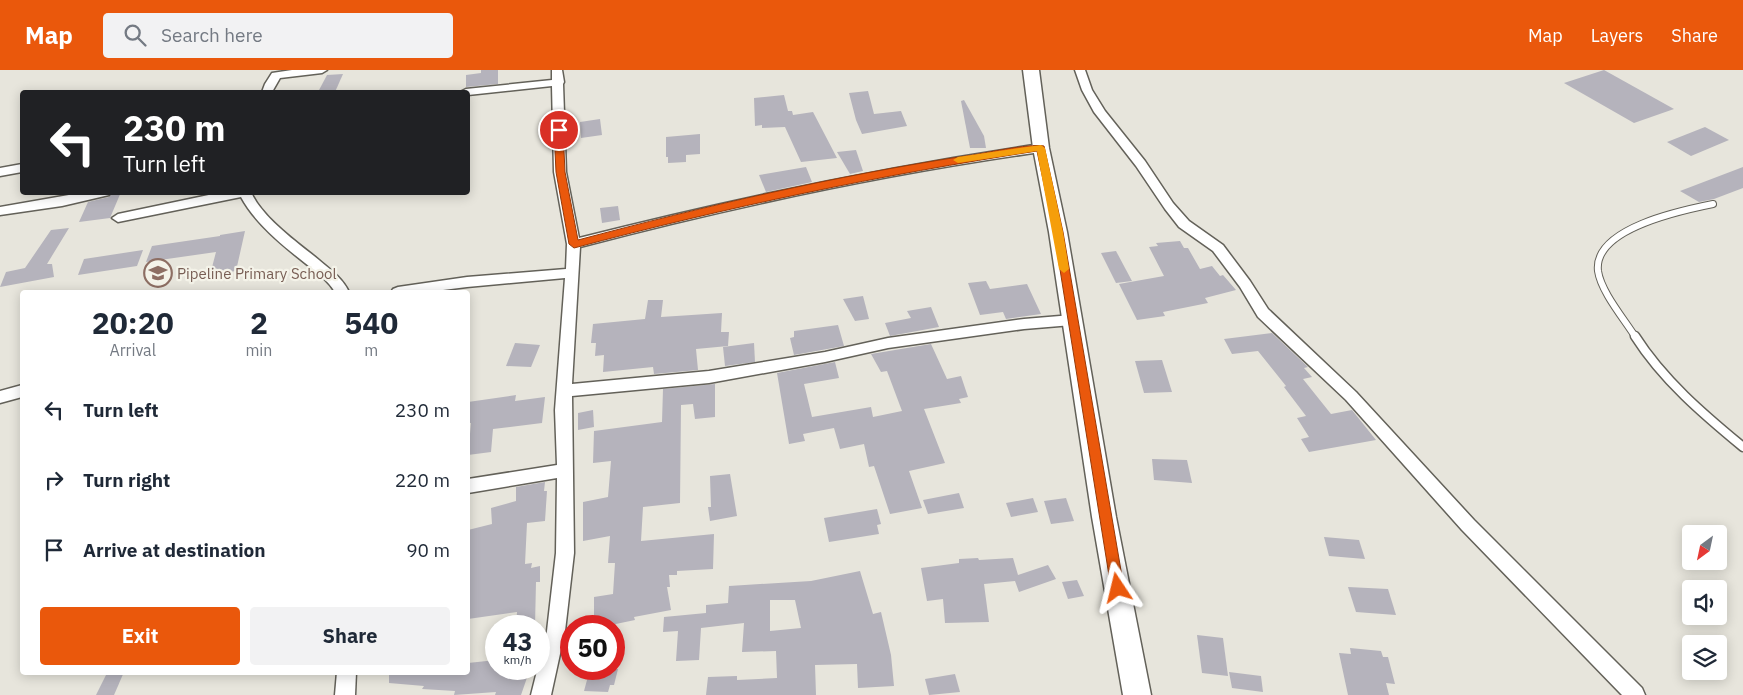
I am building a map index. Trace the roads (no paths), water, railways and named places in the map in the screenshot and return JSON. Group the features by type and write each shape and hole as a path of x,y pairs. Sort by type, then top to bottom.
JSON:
{"main road":[{"path":"1031,70 1041,148 1058,232 1104,517 1138,695"}],"street":[{"path":"268,90 276,75 322,70"},
{"path":"1080,70 1086,80 1087,90 1097,108 1141,164 1169,206 1184,224 1218,248 1245,284 1263,314 1351,396 1468,525 1636,695"},
{"path":"470,91 558,76 560,172 574,244 564,391 566,526 562,586 556,631 542,695"},
{"path":"574,244 657,222 840,182 935,164 1041,148"},
{"path":"0,172 20,168"},
{"path":"0,211 62,202 92,195"},
{"path":"118,218 230,195"},
{"path":"246,195 247,200 300,252 332,278 341,290"},
{"path":"412,290 467,282 573,272"},
{"path":"564,391 708,377 825,357 888,343 988,328 1072,320"},
{"path":"0,397 20,392"},
{"path":"470,486 565,470"},
{"path":"344,695 346,675"}],"lane":[{"path":"1713,204 1626,229 1600,257 1598,269 1605,289 1646,352 1702,412 1743,447"}],"place":[{"name":"Pipeline Primary School","path":"158,273"}]}
